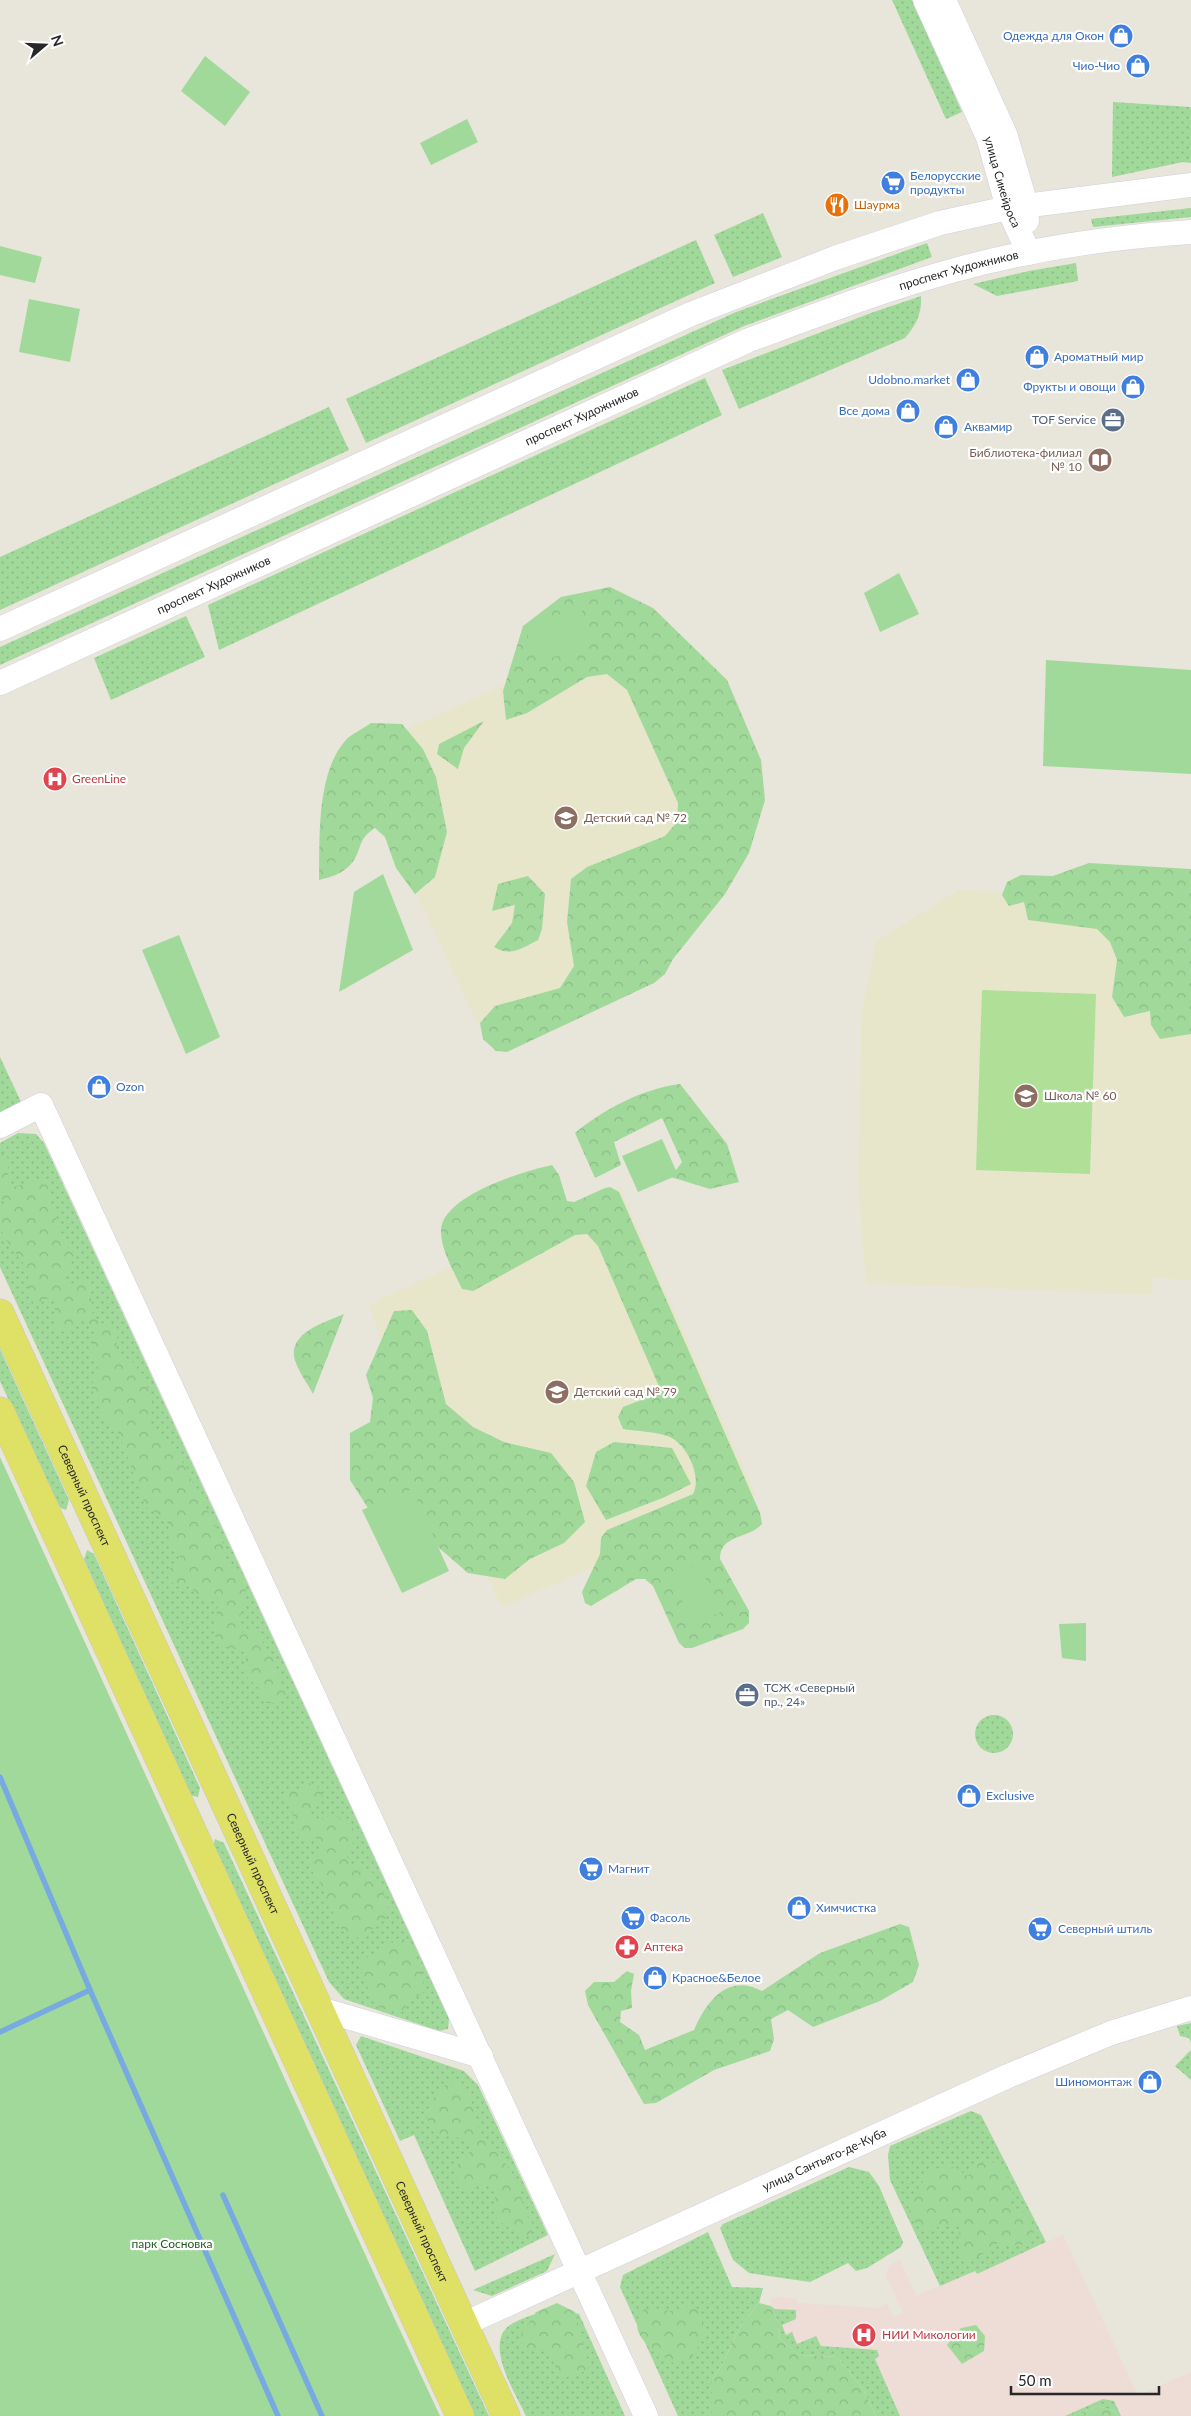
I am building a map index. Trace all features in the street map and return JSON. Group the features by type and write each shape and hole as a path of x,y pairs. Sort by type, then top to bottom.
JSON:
{"main road":[{"name":"Северный проспект","path":"0,1313 506,2416"},
{"path":"0,1411 460,2416"},
{"path":"52,1524 67,1531 82,1524 89,1507"},
{"path":"195,1836 202,1819 217,1812 232,1817"}],"street":[{"name":"улица Сикейроса","path":"926,0 1018,206"},
{"name":"улица Сикейроса","path":"944,0 1005,134 1029,253"},
{"path":"0,629 730,297 940,222 1018,206 1191,185"},
{"name":"проспект Художников","path":"0,683 741,344 866,298 937,275 1029,253 1083,244 1191,232"},
{"path":"0,1126 41,1105 646,2416"},
{"name":"улица Сантьяго-де-Куба","path":"464,2324 579,2270 1087,2042 1161,2016 1191,2008"},
{"path":"320,2009 481,2056"}],"shaded area":[{"name":"Детский сад № 72","path":"658,616 751,814 663,943 477,1023 383,822 402,731"},
{"name":"Школа № 60","path":"1191,874 1191,1280 1153,1278 1152,1295 866,1283 858,1181 862,1011 876,941 959,890 1118,897"},
{"name":"Детский сад № 79","path":"620,1188 756,1496 502,1607 439,1480 368,1305"},
{"path":"1063,2235 1138,2396 1191,2372 1191,2416 809,2416 771,2306 771,2299 775,2297 797,2299 797,2303 876,2308 887,2304 893,2318 903,2313 886,2275 890,2265 900,2260 916,2296 975,2271 977,2274"}],"green space":[{"path":"892,0 912,0 962,112 946,119"},
{"path":"205,56 250,92 225,126 181,91"},
{"path":"1113,102 1191,107 1191,163 1183,162 1112,177"},
{"path":"467,119 478,142 431,165 420,143"},
{"path":"1191,208 1191,217 1093,227 1091,219"},
{"path":"763,213 782,257 733,277 714,235"},
{"path":"696,240 715,283 366,443 346,399"},
{"path":"927,243 932,257 744,326 0,665 0,647 736,312"},
{"path":"0,246 42,257 35,283 0,275"},
{"path":"1076,263 1078,281 997,296 973,284 1029,271"},
{"path":"921,296 918,319 905,338 739,409 722,370"},
{"path":"29,299 80,309 70,362 19,352"},
{"path":"705,378 722,415 219,650 208,605"},
{"path":"329,407 349,450 0,610 0,557"},
{"path":"899,573 919,614 880,632 864,593"},
{"path":"610,587 653,608 727,680 761,760 765,800 749,853 725,894 673,959 665,974 654,983 507,1052 496,1051 483,1039 480,1023 495,1006 560,988 574,966 567,922 571,879 587,867 665,836 677,822 678,803 627,690 607,674 587,677 527,713 506,720 503,691 523,626 561,597"},
{"path":"580,606 593,640 540,663 525,629"},
{"path":"186,616 205,657 111,700 94,658"},
{"path":"1046,660 1191,670 1191,774 1043,766"},
{"path":"484,721 464,748 458,769 437,754 439,744"},
{"path":"371,723 402,724 423,749 436,777 447,832 435,877 415,894 396,868 385,837 375,828 362,841 355,859 348,867 336,875 319,880 320,827 324,789 329,771 345,741"},
{"path":"1089,863 1191,869 1191,1034 1160,1039 1151,1025 1150,1011 1124,1017 1112,997 1117,960 1110,942 1097,929 1028,920 1024,902 1009,906 1002,895 1007,882 1021,875 1053,876"},
{"path":"383,874 413,950 339,992 354,892"},
{"path":"528,876 545,894 542,929 538,940 516,950 500,950 494,947 512,923 515,905 492,911 498,884"},
{"path":"179,935 220,1037 186,1054 142,950"},
{"path":"982,990 1096,994 1090,1174 976,1170"},
{"path":"0,1057 22,1104 0,1116"},
{"path":"680,1084 727,1144 739,1182 710,1189 671,1177 682,1162 662,1118 614,1142 621,1165 595,1178 575,1133 598,1116 624,1101 652,1090"},
{"path":"18,1133 36,1134 44,1143 449,2019 448,2029 439,2031 344,1999 329,1982 0,1267 0,1143"},
{"path":"662,1139 678,1175 638,1192 622,1156"},
{"path":"5,1152 8,1160 10,1182 13,1187 42,1179 52,1184 50,1201 64,1243 76,1255 64,1276 65,1287 80,1280 90,1285 93,1318 118,1332 116,1350 135,1364 153,1398 150,1428 177,1452 222,1538 225,1561 243,1577 246,1583 239,1633 256,1630 262,1633 263,1644 272,1655 276,1673 286,1693 281,1703 265,1703 258,1687 244,1675 247,1653 219,1644 214,1633 219,1598 202,1601 191,1587 169,1582 168,1570 181,1558 171,1544 167,1519 146,1507 117,1429 103,1416 91,1387 99,1365 91,1356 95,1334 83,1320 68,1329 56,1330 54,1300 50,1297 35,1306 29,1295 28,1270 3,1236 0,1216 6,1202 0,1197 0,1154"},
{"path":"552,1165 559,1175 567,1201 574,1202 610,1187 619,1192 760,1513 762,1524 725,1545 721,1551 720,1559 749,1611 749,1623 743,1629 692,1648 685,1648 679,1643 653,1586 645,1579 636,1579 591,1606 585,1603 582,1592 600,1554 601,1538 607,1530 693,1494 696,1479 692,1462 677,1441 660,1434 623,1429 618,1417 623,1407 657,1394 658,1384 598,1246 587,1234 575,1235 473,1291 462,1289 443,1246 441,1231 445,1218 454,1207 486,1187 523,1173"},
{"path":"412,1310 427,1331 446,1404 473,1427 504,1442 551,1453 574,1482 585,1522 564,1543 530,1559 505,1579 468,1573 438,1547 375,1519 350,1480 350,1433 370,1422 373,1398 366,1375 394,1311"},
{"path":"344,1314 313,1394 296,1363 294,1353 296,1344 308,1331"},
{"path":"0,1349 69,1500 66,1510 58,1507 0,1381"},
{"path":"614,1442 672,1448 691,1484 665,1497 606,1520 586,1486 596,1452"},
{"name":"парк Сосновка","path":"0,1457 392,2313 440,2416 0,2416"},
{"path":"412,1489 449,1571 402,1593 362,1510"},
{"path":"87,1550 94,1554 200,1788 198,1797 189,1795 84,1559"},
{"path":"699,1564 721,1612 693,1625 671,1577"},
{"path":"1086,1623 1086,1661 1062,1658 1059,1624"},
{"path":"994,1715 1007,1721 1013,1734 1007,1747 994,1753 981,1747 975,1734 981,1721"},
{"path":"310,1783 320,1789 324,1800 308,1815 310,1820 333,1816 349,1820 357,1837 347,1851 348,1863 371,1870 387,1902 386,1916 381,1923 358,1938 346,1934 338,1925 324,1889 313,1873 310,1860 321,1855 321,1842 316,1838 306,1841 295,1834 292,1810 285,1801 288,1794"},
{"path":"215,1839 224,1843 489,2416 472,2416 213,1847"},
{"path":"900,1924 909,1927 919,1965 913,1982 880,2001 813,2027 788,2010 771,2019 774,2039 770,2051 714,2070 656,2103 644,2104 588,2005 585,1991 594,1982 614,1982 627,1971 634,1974 631,1991 632,2008 621,2011 620,2022 639,2035 645,2050 694,2030 705,2009 720,1992 739,1985 750,1986 762,1991 820,1953"},
{"path":"404,1939 413,1951 419,1964 423,1994 409,1998 405,2010 381,2009 362,1978 361,1961 397,1940"},
{"path":"1191,2023 1191,2043 1189,2038 1180,2036 1177,2026"},
{"path":"361,2036 464,2071 478,2085 548,2235 475,2271 414,2135 400,2141 356,2045"},
{"path":"1191,2050 1191,2080 1175,2066"},
{"path":"450,2081 459,2084 468,2093 478,2127 514,2177 525,2210 533,2224 531,2235 519,2235 498,2220 493,2209 496,2192 490,2183 467,2189 457,2183 456,2166 469,2155 471,2144 467,2139 440,2134 430,2125 428,2119 430,2105 434,2098"},
{"path":"971,2111 981,2115 1046,2242 977,2274 975,2271 940,2286 890,2180 888,2155 890,2146"},
{"path":"991,2161 1005,2172 1014,2190 1007,2206 1019,2210 1030,2219 1034,2237 1025,2245 995,2244 971,2262 961,2256 959,2227 940,2226 925,2233 909,2216 910,2199 932,2170 949,2165 968,2176 979,2163"},
{"path":"849,2167 869,2172 879,2186 903,2242 901,2247 867,2268 856,2271 848,2263 810,2282 749,2273 733,2260 720,2228 723,2224"},
{"path":"708,2232 732,2287 763,2288 759,2303 740,2326 723,2363 712,2380 712,2416 678,2416 620,2287 623,2275"},
{"path":"555,2254 547,2271 492,2296 473,2290"},
{"path":"557,2303 575,2312 589,2366 586,2371 562,2379 546,2348 528,2350 523,2347 520,2336 536,2312"},
{"path":"759,2303 771,2306 777,2320 780,2339 799,2355 838,2357 864,2391 876,2416 712,2416 712,2380 723,2363 740,2326"},
{"path":"695,2305 704,2328 704,2333 691,2359 674,2363 651,2348 644,2341 637,2326 644,2309 672,2311"},
{"path":"771,2306 775,2309 796,2310 796,2319 782,2325 786,2335 792,2332 797,2344 816,2336 821,2346 877,2350 879,2356 875,2359 900,2416 876,2416 864,2391 838,2357 799,2355 780,2339 777,2320"},
{"path":"553,2308 579,2314 625,2416 526,2416 509,2383 501,2356 500,2344 503,2333 510,2325 525,2317"},
{"path":"976,2325 985,2336 984,2351 962,2364 947,2345 961,2328"},
{"path":"1103,2399 1114,2401 1121,2416 1117,2416 1115,2411 1098,2406 1074,2416 1065,2416"},
{"path":"1098,2406 1115,2411 1117,2416 1074,2416"}],"waterway":[{"path":"0,1777 90,1990 278,2416"},
{"path":"0,2032 90,1990"},
{"path":"223,2195 322,2416"}],"place":[{"name":"Одежда для Окон","path":"1121,36"},
{"name":"Чио-Чио","path":"1138,66"},
{"name":"Белорусские продукты","path":"893,183"},
{"name":"Шаурма","path":"837,205"},
{"name":"Ароматный мир","path":"1037,357"},
{"name":"Udobno.market","path":"968,380"},
{"name":"Фрукты и овощи","path":"1133,387"},
{"name":"Все дома","path":"908,411"},
{"name":"TOF Service","path":"1113,420"},
{"name":"Аквамир","path":"946,427"},
{"name":"Библиотека-филиал № 10","path":"1100,460"},
{"name":"GreenLine","path":"55,779"},
{"name":"Детский сад № 72","path":"566,818"},
{"name":"Ozon","path":"99,1087"},
{"name":"Школа № 60","path":"1026,1096"},
{"name":"Детский сад № 79","path":"557,1392"},
{"name":"ТСЖ «Северный пр., 24»","path":"747,1695"},
{"name":"Exclusive","path":"969,1796"},
{"name":"Магнит","path":"591,1869"},
{"name":"Химчистка","path":"799,1908"},
{"name":"Фасоль","path":"633,1918"},
{"name":"Северный штиль","path":"1040,1929"},
{"name":"Аптека","path":"627,1947"},
{"name":"Красное&Белое","path":"655,1978"},
{"name":"Шиномонтаж","path":"1150,2082"},
{"name":"НИИ Микологии","path":"864,2335"}]}
